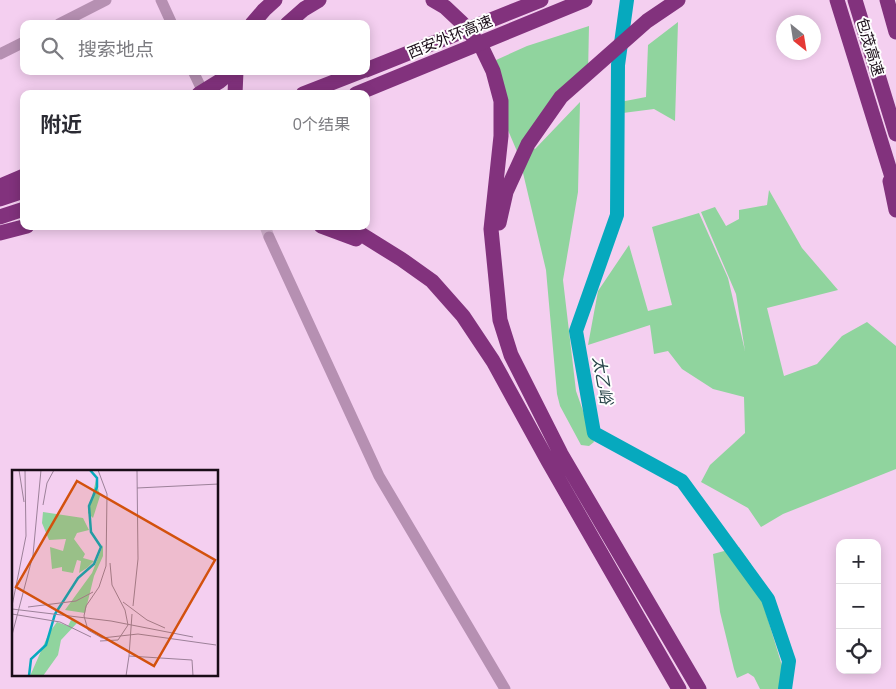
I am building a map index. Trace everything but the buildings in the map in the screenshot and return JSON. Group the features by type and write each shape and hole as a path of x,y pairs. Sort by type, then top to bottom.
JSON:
{"highway":[{"path":"255,20 274,0"},
{"path":"292,20 304,9 319,0"},
{"path":"433,0 445,7 462,22 482,48 493,71 501,101 501,136 491,229 495,288 500,320 511,355 561,454 699,689"},
{"name":"西安外环高速","path":"370,68 541,0"},
{"name":"西安外环高速","path":"366,90 585,0"},
{"path":"495,288 497,228 506,192 528,144 561,98 647,21 678,0"},
{"name":"包茂高速","path":"837,0 896,190"},
{"path":"887,0 896,32"},
{"path":"857,7 896,107"},
{"name":"包茂高速","path":"857,7 896,134"},
{"path":"205,90 227,75"},
{"path":"235,90 236,75"},
{"path":"313,90 352,75"},
{"path":"884,151 896,210"},
{"path":"0,186 20,178"},
{"path":"0,199 20,192"},
{"path":"0,217 20,210"},
{"path":"0,233 20,228"},
{"path":"332,230 401,259"},
{"path":"354,230 432,281 463,316 493,361 679,689"}],"street":[{"path":"67,20 106,0"},
{"path":"161,0 170,20"},
{"path":"0,54 20,44"},
{"path":"195,75 202,90"},
{"path":"269,237 379,476 505,689"}],"green space":[{"path":"678,22 675,121 654,109 615,114 620,102 646,97 648,45"},
{"path":"589,26 588,74 526,140 535,149 580,102 578,192 563,280 576,391 594,442 589,446 581,445 560,406 557,394 546,270 519,156 495,100 485,65 527,46"},
{"path":"769,190 802,248 838,290 767,308 784,376 817,364 842,336 867,322 896,346 896,469 783,514 761,527 748,508 701,482 710,465 745,433 744,397 713,389 682,369 668,351 654,354 650,325 588,345 598,291 629,245 648,311 672,305 652,227 699,213 728,278 745,351 736,294 701,212 715,207 726,226 739,219 739,210 767,205"},
{"path":"739,547 751,564 783,669 786,689 760,689 754,677 748,673 737,678 734,669 720,612 713,554"}],"waterway":[{"name":"太乙峪","path":"627,0 618,65 617,215 576,331 594,433 682,481 768,599 789,661 785,689"}],"tunnel":[{"path":"266,230 269,237"}]}
